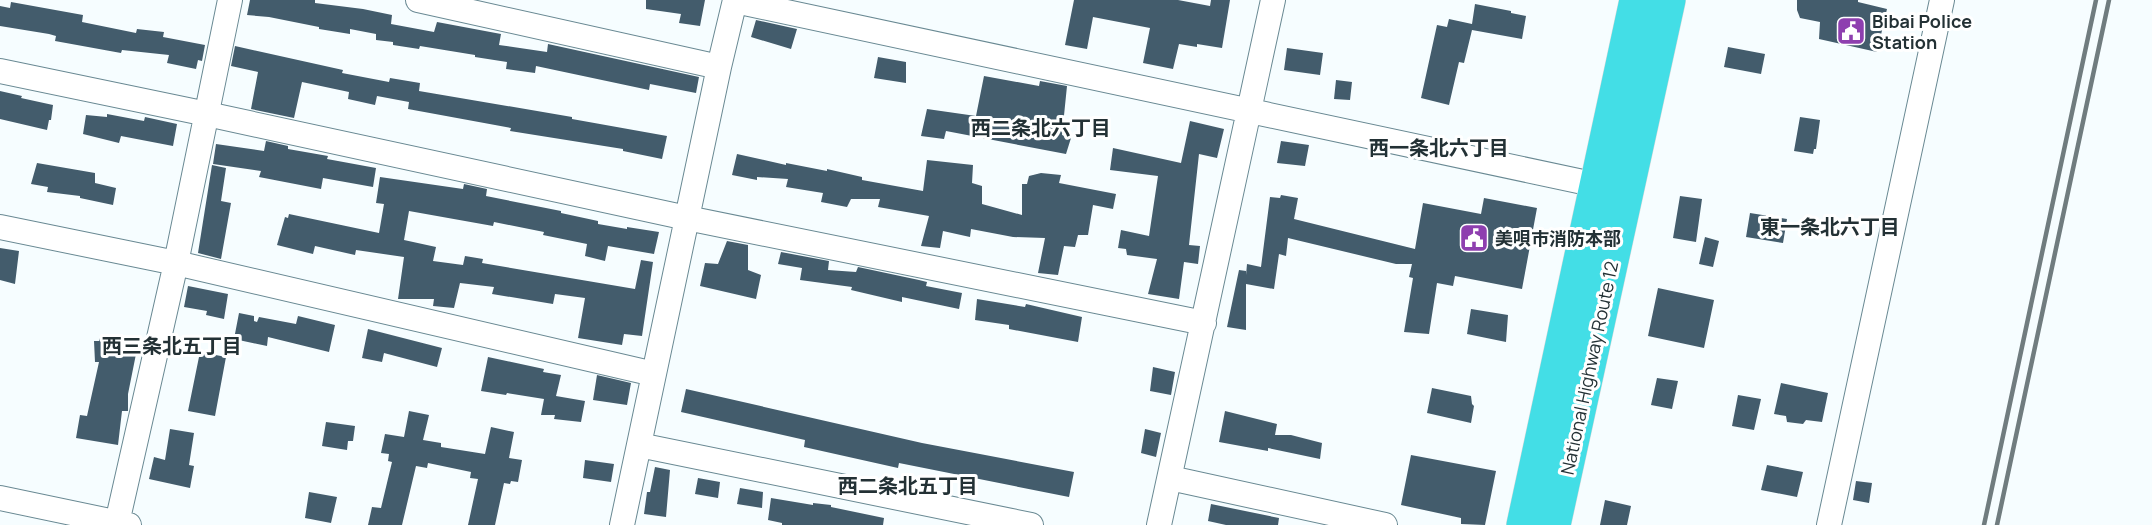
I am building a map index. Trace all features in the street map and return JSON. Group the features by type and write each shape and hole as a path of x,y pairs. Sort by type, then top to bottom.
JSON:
{"highway":[{"name":"National Highway Route 12","path":"1523,525 1636,0"},
{"name":"National Highway Route 12","path":"1554,525 1669,0"}],"street":[{"path":"0,498 123,524 231,0"},
{"path":"418,0 719,67"},
{"path":"1159,525 1273,0"},
{"path":"1829,525 1942,0"},
{"path":"622,525 735,1 1597,185"},
{"path":"0,71 687,218 1204,323"},
{"path":"0,227 176,263 654,374"},
{"path":"639,445 1031,525"},
{"path":"1170,478 1385,525"}],"building":[{"path":"250,0 315,0 315,3 392,15 391,24 434,32 437,22 501,34 499,45 547,52 548,44 699,77 696,93 650,84 649,90 536,66 535,73 506,69 507,62 420,46 419,49 393,45 393,42 376,40 376,34 350,29 350,34 269,17 247,15"},
{"path":"646,0 705,0 700,26 679,23 681,14 646,9"},
{"path":"1074,0 1178,0 1210,6 1211,0 1230,0 1222,48 1179,44 1173,69 1143,63 1150,28 1093,17 1087,49 1065,45"},
{"name":"Bibai Police Station","path":"1797,0 1858,0 1858,2 1887,9 1877,52 1819,39 1820,22 1800,18"},
{"path":"11,2 83,15 82,22 136,33 137,29 164,32 163,37 205,45 202,61 198,60 196,69 167,63 169,55 122,50 121,53 55,41 56,36 49,34 0,26 0,6 10,8"},
{"path":"1475,4 1526,16 1522,39 1472,30 1464,63 1459,62 1449,105 1421,98 1437,25 1447,27 1449,19 1472,24"},
{"path":"756,20 797,29 791,49 751,37"},
{"path":"235,46 343,70 342,73 389,82 390,78 420,83 419,91 667,136 662,159 623,151 623,149 510,131 511,128 408,109 409,102 377,96 375,105 348,99 349,92 302,82 294,118 251,109 258,72 231,66"},
{"path":"1728,47 1765,54 1761,74 1724,67"},
{"path":"1287,48 1323,53 1320,75 1284,70"},
{"path":"878,57 906,62 906,83 874,78"},
{"path":"984,76 1039,86 1040,81 1067,86 1062,135 1071,138 1066,154 946,131 944,139 921,136 927,109 976,116"},
{"path":"1336,80 1352,82 1350,100 1334,99"},
{"path":"0,91 53,105 47,130 0,119"},
{"path":"107,114 144,121 145,117 177,124 173,146 121,136 119,143 83,134 86,115 107,117"},
{"path":"1800,117 1820,120 1816,149 1813,154 1794,151"},
{"path":"1190,121 1224,129 1217,158 1199,154 1189,245 1200,246 1198,264 1184,262 1179,299 1148,294 1157,259 1127,255 1126,249 1118,248 1121,230 1149,236 1158,176 1110,170 1113,148 1181,163"},
{"path":"266,141 288,146 288,149 328,156 327,159 376,168 373,187 323,178 321,189 259,177 261,171 213,164 216,144 264,151"},
{"path":"1281,141 1309,145 1305,166 1277,163"},
{"path":"737,154 786,165 786,163 827,171 827,169 862,177 862,180 923,191 927,160 973,165 972,183 982,186 982,204 1022,215 1022,184 1027,184 1029,176 1041,173 1061,175 1059,183 1116,194 1113,209 1093,205 1088,235 1078,235 1075,247 1064,246 1058,275 1038,273 1045,238 1013,237 971,229 970,237 943,231 940,248 921,246 929,216 878,207 880,199 851,199 847,207 821,202 823,193 786,187 788,179 757,177 757,180 732,175"},
{"path":"37,163 95,173 95,183 116,188 113,205 80,198 80,196 47,192 48,187 31,184"},
{"path":"212,165 226,168 221,201 231,203 221,259 198,253"},
{"path":"380,177 463,189 464,184 487,189 486,196 561,211 561,213 598,221 598,224 659,232 654,254 608,246 605,261 585,256 587,244 543,235 544,232 494,222 493,226 409,211 404,240 436,247 433,261 463,265 465,256 483,259 482,263 635,289 641,260 653,262 642,336 624,334 622,345 578,338 585,298 555,294 553,304 492,294 494,287 460,283 454,308 433,306 434,299 398,299 404,257 356,250 355,255 315,246 313,254 277,245 285,217 288,218 289,214 379,233 384,204 376,203"},
{"path":"1281,195 1298,198 1294,219 1415,249 1423,203 1481,214 1484,198 1537,208 1522,289 1455,276 1453,286 1437,283 1429,334 1404,332 1413,278 1409,277 1412,264 1396,264 1288,238 1286,256 1279,254 1274,289 1246,284 1246,330 1227,327 1239,270 1246,271 1246,275 1247,264 1261,267 1270,197 1280,198"},
{"path":"1680,196 1702,199 1696,242 1673,238"},
{"path":"1750,213 1787,219 1783,243 1746,237"},
{"path":"1705,237 1719,241 1713,267 1699,264"},
{"path":"727,241 748,245 748,270 761,275 756,299 700,286 705,263 718,264"},
{"path":"0,248 19,251 15,284 0,280"},
{"path":"781,252 829,261 828,270 856,272 858,267 927,282 926,286 962,293 959,309 902,297 902,302 851,290 852,287 800,280 802,268 778,264"},
{"path":"188,286 228,294 224,319 206,315 207,311 184,307"},
{"path":"1658,288 1714,300 1704,348 1648,336"},
{"path":"977,299 1025,307 1026,304 1082,317 1078,342 1009,329 1009,325 975,320"},
{"path":"1471,309 1508,315 1506,342 1467,334"},
{"path":"239,313 254,316 254,321 257,322 259,317 296,324 298,316 335,325 329,352 268,337 267,346 234,339"},
{"path":"368,329 442,348 437,367 384,353 382,362 362,358"},
{"path":"101,335 139,339 128,394 128,411 122,411 118,445 76,438 80,415 87,416 99,362 95,362 94,341 99,341"},
{"path":"200,352 226,357 215,416 188,411"},
{"path":"488,357 561,375 556,396 585,401 581,422 554,419 555,415 541,415 544,399 481,391"},
{"path":"1153,367 1175,372 1171,395 1150,391"},
{"path":"597,375 631,383 627,405 593,400"},
{"path":"1657,378 1678,381 1672,409 1651,405"},
{"path":"1781,383 1828,393 1822,422 1806,420 1803,424 1787,422 1786,416 1774,414"},
{"path":"1432,388 1471,396 1474,406 1471,423 1427,413"},
{"path":"686,389 922,443 1074,472 1069,497 899,463 898,468 804,447 805,440 681,412"},
{"path":"1738,395 1761,399 1754,430 1732,426"},
{"path":"409,411 429,415 423,440 441,443 441,447 485,454 491,427 514,432 509,458 522,460 518,482 504,483 495,525 468,525 478,479 470,478 471,472 428,463 427,468 416,466 402,525 368,525 372,507 381,508 392,462 388,461 389,454 381,453 385,434 404,437"},
{"path":"1225,411 1277,424 1275,435 1291,435 1322,443 1320,459 1268,448 1268,451 1219,442"},
{"path":"326,422 355,426 353,441 348,441 347,450 322,446"},
{"path":"170,429 194,433 189,465 194,466 190,488 149,479 154,457 165,460"},
{"path":"1145,429 1161,433 1156,457 1141,453"},
{"path":"1411,455 1496,471 1485,525 1461,524 1461,518 1401,505"},
{"path":"585,460 614,464 611,482 583,478"},
{"path":"1767,465 1803,472 1797,497 1761,490"},
{"path":"655,467 670,470 666,517 644,514 647,492 650,492"},
{"path":"698,478 720,482 718,498 695,494"},
{"path":"1856,481 1872,483 1869,503 1853,500"},
{"path":"740,488 763,492 762,508 737,504"},
{"path":"309,492 337,497 331,523 305,518"},
{"path":"771,498 813,505 813,503 831,505 831,507 884,518 883,525 782,525 782,523 768,520"},
{"path":"1605,500 1631,506 1627,525 1600,525"},
{"path":"1211,504 1279,518 1278,525 1226,525 1208,521"}],"railway":[{"path":"1984,525 2096,0"},
{"path":"1997,525 2109,0"}],"place":[{"name":"Bibai Police Station","path":"1851,31"},
{"name":"美唄市消防本部","path":"1474,238"}],"district":[{"name":"西二条北六丁目","path":"1041,127"},
{"name":"西一条北六丁目","path":"1439,147"},
{"name":"東一条北六丁目","path":"1830,226"},
{"name":"西三条北五丁目","path":"172,345"},
{"name":"西二条北五丁目","path":"908,485"}]}
